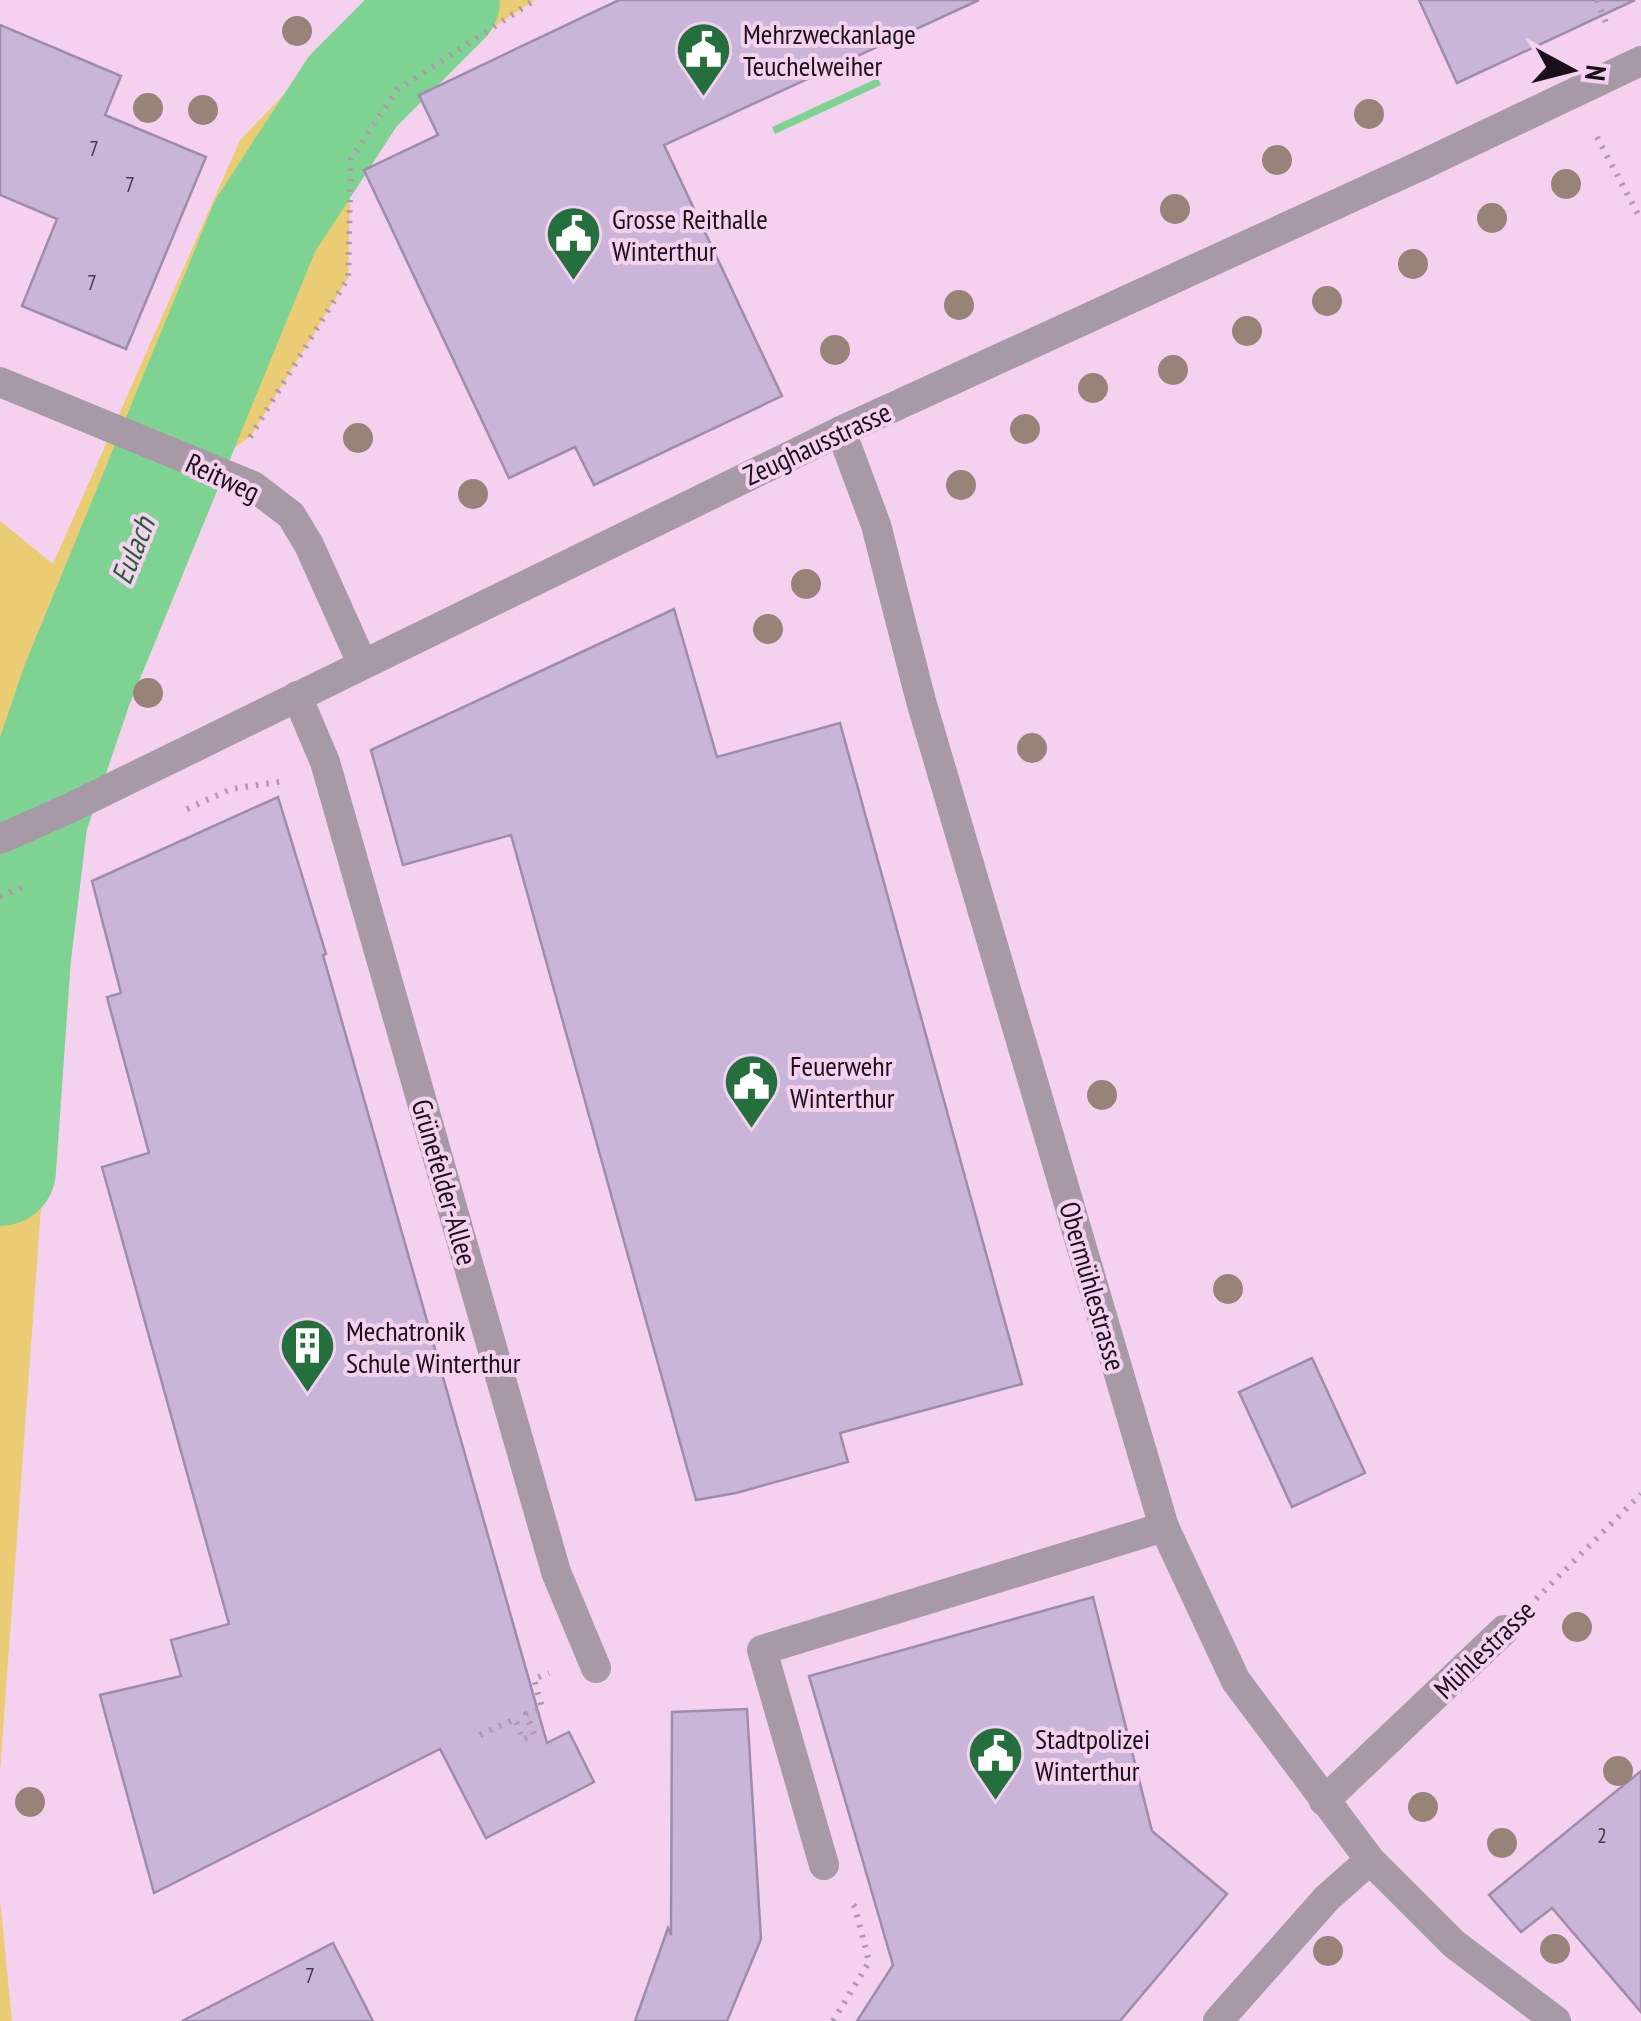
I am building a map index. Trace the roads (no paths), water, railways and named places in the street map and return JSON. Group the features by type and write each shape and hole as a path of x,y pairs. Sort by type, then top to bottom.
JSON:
{"street":[{"name":"Zeughausstrasse","path":"0,838 70,808 841,430 1422,165 1641,60"},
{"name":"Reitweg","path":"0,382 254,486 291,515 362,663"},
{"name":"Obermühlestrasse","path":"841,430 876,525 921,701 1164,1527 1236,1681 1370,1860 1454,1944 1556,2021"},
{"name":"Grünefelder-Allee","path":"298,696 325,762 556,1572 596,1668"},
{"path":"824,1865 762,1650 1164,1527"},
{"name":"Mühlestrasse","path":"1324,1801 1504,1630"},
{"path":"1218,2021 1327,1898 1370,1860"}],"waterway":[{"name":"Eulach","path":"0,1170 15,957 32,817 77,685 265,226 353,91 444,0"}],"place":[{"name":"Mehrzweckanlage Teuchelweiher","path":"704,98"},
{"name":"Grosse Reithalle Winterthur","path":"573,283"},
{"name":"Feuerwehr Winterthur","path":"751,1130"},
{"name":"Mechatronik Schule Winterthur","path":"307,1395"},
{"name":"Stadtpolizei Winterthur","path":"996,1803"}]}
